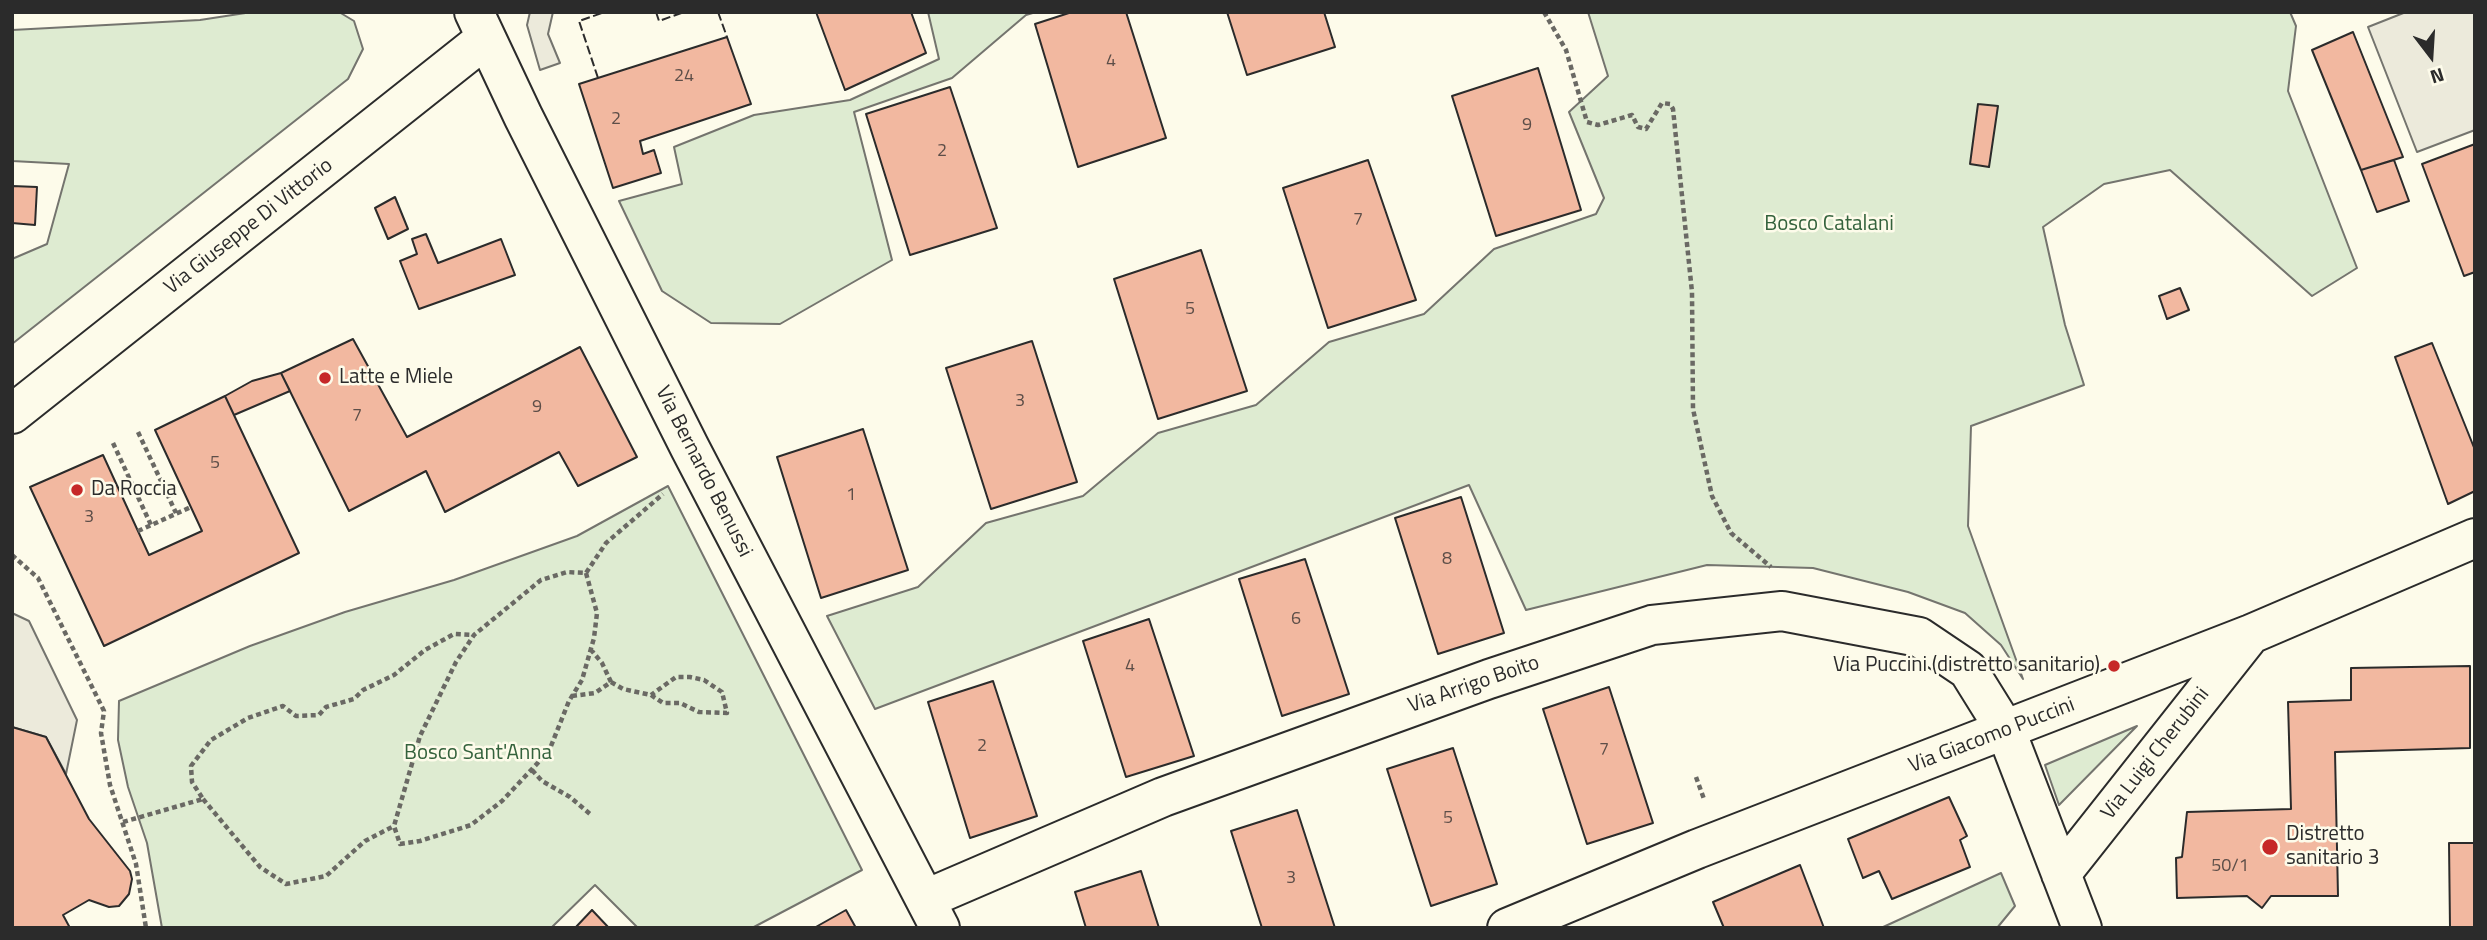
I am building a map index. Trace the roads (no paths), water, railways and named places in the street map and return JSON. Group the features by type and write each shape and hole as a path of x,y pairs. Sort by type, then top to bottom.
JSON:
{"street":[{"name":"Via Giuseppe Di Vittorio","path":"12,414 480,26"},
{"name":"Via Bernardo Benussi","path":"480,26 684,437 933,913"},
{"name":"Via Giacomo Puccini","path":"1507,928 1697,849 2006,732 2251,634 2475,538"},
{"name":"Via Arrigo Boito","path":"933,913 1163,797 1331,734 1652,625 1782,611 1919,637 1968,670 2006,732"},
{"name":"Via Luigi Cherubini","path":"2061,874 2251,634"},
{"path":"2006,732 2082,928"}],"place":[{"name":"Latte e Miele","path":"325,378"},
{"name":"Da Roccia","path":"77,490"},
{"name":"Via Puccini (distretto sanitario)","path":"2114,666"},
{"name":"Distretto sanitario 3","path":"2270,847"}],"park label":[{"name":"Bosco Catalani","path":"1829,225"},
{"name":"Bosco Sant'Anna","path":"478,754"}]}
